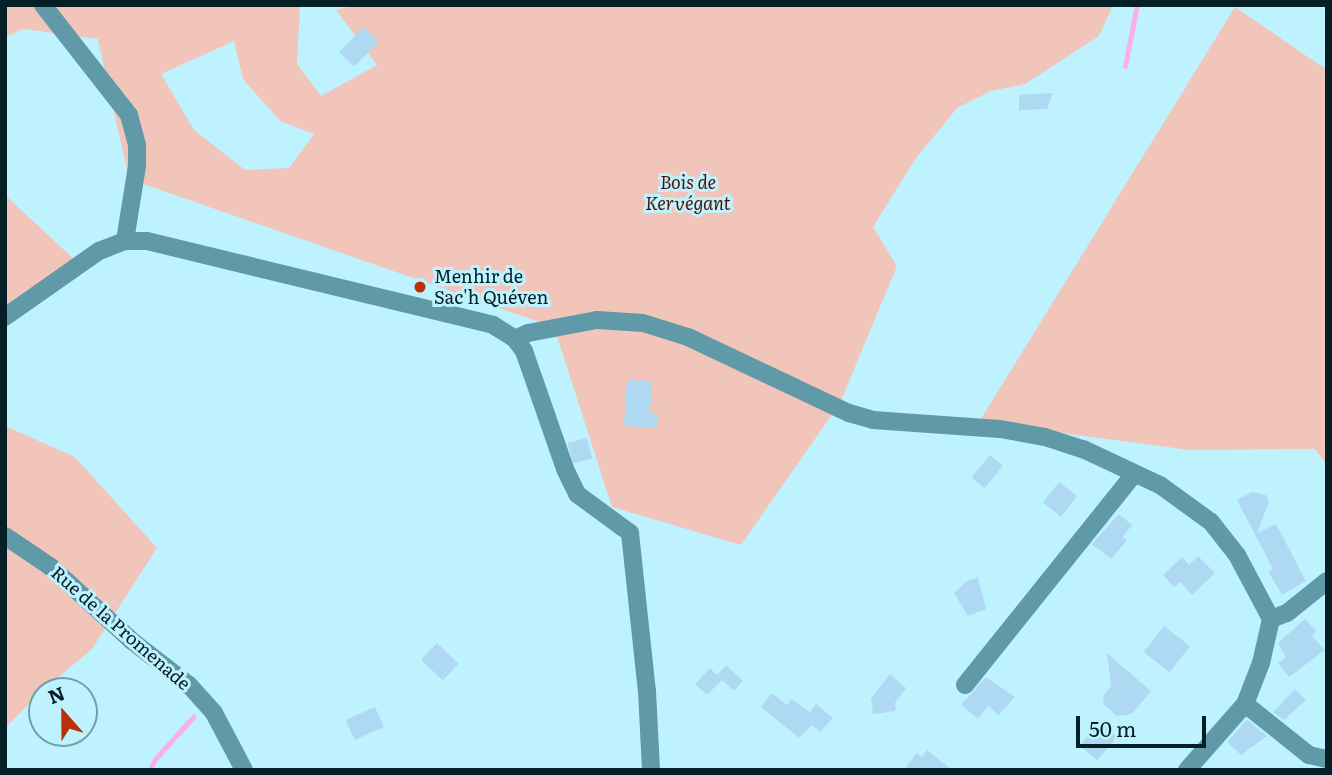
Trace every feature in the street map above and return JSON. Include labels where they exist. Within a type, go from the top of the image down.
[{"type":"street","points":[[43,5],[129,115],[137,155],[125,240]]},
{"type":"street","points":[[5,317],[99,251],[125,240],[147,241],[493,325],[515,340],[524,351],[565,469],[577,494],[630,533],[647,691],[651,770]]},
{"type":"street","points":[[515,340],[528,333],[597,320],[643,323],[688,337],[849,413],[906,424],[969,427],[1045,437],[1083,449],[1160,485],[1211,523],[1237,555],[1271,620],[1261,663],[1245,704],[1186,770]]},
{"type":"street","points":[[965,685],[1135,474]]},
{"type":"street","name":"Rue de la Promenade","points":[[5,536],[51,567],[128,638],[190,685],[214,713],[244,770]]},
{"type":"street","points":[[1271,620],[1287,613],[1327,580]]},
{"type":"street","points":[[1245,704],[1309,755],[1327,759]]},
{"type":"green space","name":"Bois de Kervégant","points":[[5,5],[300,5],[297,64],[321,96],[377,65],[336,10],[356,5],[1113,5],[1099,36],[1025,84],[991,91],[957,108],[916,158],[873,227],[897,266],[840,403],[741,545],[612,507],[554,327],[129,179],[98,39],[23,29],[5,37]],"holes":[[[234,41],[243,79],[280,121],[314,134],[289,168],[245,170],[194,130],[161,74]]]},
{"type":"green space","points":[[1235,7],[1327,70],[1327,465],[1315,449],[1190,450],[979,422]]},
{"type":"green space","points":[[5,195],[78,263],[5,307]]},
{"type":"green space","points":[[5,426],[75,457],[157,548],[92,649],[59,677],[28,677],[28,705],[5,728]]},
{"type":"building","points":[[364,27],[379,42],[354,67],[339,52]]},
{"type":"building","points":[[1053,93],[1047,109],[1019,110],[1019,95]]},
{"type":"building","points":[[627,380],[652,381],[650,413],[657,414],[657,428],[624,426]]},
{"type":"building","points":[[587,438],[592,458],[573,463],[568,443]]},
{"type":"building","points":[[990,455],[1003,466],[984,488],[971,477]]},
{"type":"building","points":[[1059,482],[1077,496],[1061,517],[1043,502]]},
{"type":"building","points":[[1252,492],[1266,495],[1269,502],[1257,533],[1276,524],[1306,581],[1282,595],[1268,571],[1273,569],[1237,500]]},
{"type":"building","points":[[1119,514],[1132,525],[1123,537],[1127,540],[1111,559],[1092,544]]},
{"type":"building","points":[[1198,556],[1215,573],[1192,595],[1180,582],[1174,587],[1163,575],[1182,557],[1189,565]]},
{"type":"building","points":[[978,577],[986,609],[968,616],[954,593],[966,582]]},
{"type":"building","points":[[1305,619],[1316,631],[1312,636],[1325,650],[1289,677],[1278,663],[1286,657],[1278,643]]},
{"type":"building","points":[[1164,626],[1190,646],[1170,672],[1144,652]]},
{"type":"building","points":[[437,643],[459,664],[443,680],[421,660]]},
{"type":"building","points":[[1107,653],[1151,691],[1132,714],[1117,716],[1103,704],[1104,695],[1111,686]]},
{"type":"building","points":[[726,665],[743,681],[734,691],[722,680],[707,695],[695,684],[710,668],[717,675]]},
{"type":"building","points":[[890,674],[906,688],[895,703],[896,711],[873,714],[871,699]]},
{"type":"building","points":[[986,677],[1015,697],[999,715],[988,706],[978,719],[961,705]]},
{"type":"building","points":[[1295,689],[1306,700],[1284,720],[1273,712]]},
{"type":"building","points":[[772,693],[787,705],[791,699],[810,712],[816,704],[833,718],[820,732],[812,725],[799,738],[761,707]]},
{"type":"building","points":[[375,707],[384,727],[355,740],[346,720]]},
{"type":"building","points":[[1247,720],[1267,736],[1241,755],[1227,742]]},
{"type":"building","points":[[1100,722],[1117,737],[1097,760],[1080,745]]},
{"type":"building","points":[[927,750],[952,770],[904,770],[917,753],[922,757]]},
{"type":"waterway","points":[[1125,66],[1137,5]]},
{"type":"waterway","points":[[150,770],[155,759],[193,717]]},
{"type":"place","name":"Menhir de Sac'h Quéven","points":[[420,287]]}]
